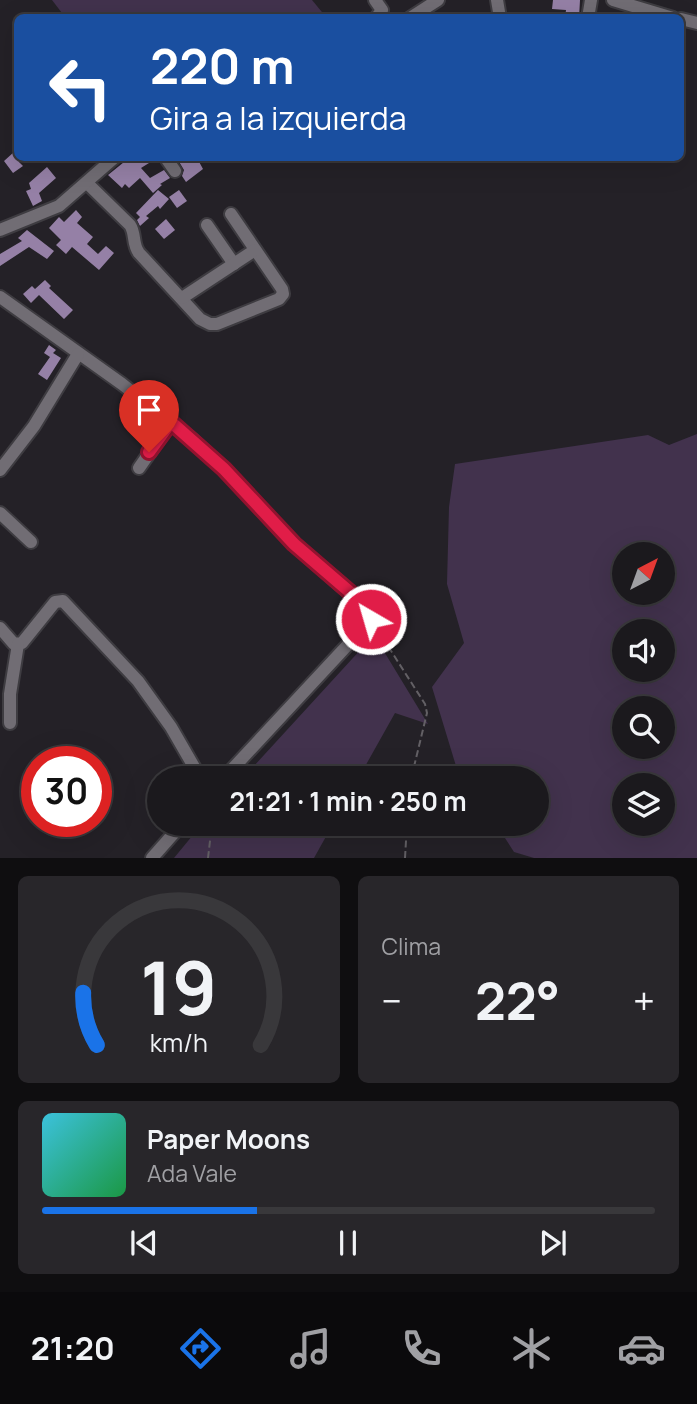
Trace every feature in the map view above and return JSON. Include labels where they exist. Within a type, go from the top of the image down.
[{"type":"street","points":[[416,14],[438,0]]},
{"type":"street","points":[[613,0],[660,14]]},
{"type":"street","points":[[0,230],[50,212],[111,161]]},
{"type":"street","points":[[168,161],[175,171]]},
{"type":"street","points":[[87,183],[130,225],[136,249],[203,321],[214,325],[283,295],[282,289],[232,214]]},
{"type":"street","points":[[206,225],[234,264]]},
{"type":"street","points":[[183,298],[256,250]]},
{"type":"street","points":[[0,297],[171,422],[224,469],[294,544],[371,612],[371,619],[235,766]]},
{"type":"street","points":[[1,466],[34,426],[78,354]]},
{"type":"street","points":[[139,468],[171,422]]},
{"type":"street","points":[[0,513],[31,542]]},
{"type":"street","points":[[10,723],[10,694],[18,644],[26,639],[55,602],[60,600],[138,681],[171,727],[194,766]]},
{"type":"street","points":[[0,628],[10,640],[18,644]]},
{"type":"street","points":[[152,858],[171,836]]},
{"type":"path","points":[[371,619],[425,704],[427,713],[414,766]]},
{"type":"path","points":[[208,858],[211,836]]},
{"type":"path","points":[[405,858],[406,836]]},
{"type":"shaded area","points":[[52,0],[312,0],[324,14],[63,14]]},
{"type":"shaded area","points":[[697,434],[697,858],[534,858],[514,852],[504,836],[549,836],[549,766],[456,766],[432,687],[464,643],[447,584],[449,507],[455,464],[648,435],[669,445]]},
{"type":"shaded area","points":[[374,635],[428,724],[395,713],[365,766],[254,766]]},
{"type":"shaded area","points":[[192,836],[326,836],[314,858],[174,858]]},
{"type":"building","points":[[553,0],[580,0],[579,14],[566,14],[566,10],[552,9]]},
{"type":"building","points":[[14,152],[14,161],[20,161],[23,166],[13,173],[4,161]]},
{"type":"building","points":[[125,161],[152,161],[141,168],[150,178],[164,170],[170,178],[160,184],[162,185],[153,193],[140,178],[129,188],[125,184],[122,188],[108,175]]},
{"type":"building","points":[[179,161],[199,161],[203,169],[186,182],[182,176],[184,170]]},
{"type":"building","points":[[47,167],[56,178],[39,193],[42,201],[33,206],[26,191],[31,189],[29,183]]},
{"type":"building","points":[[158,190],[169,199],[160,209],[158,206],[146,216],[149,218],[140,226],[137,220],[140,217],[136,213]]},
{"type":"building","points":[[179,190],[187,201],[177,208],[169,197]]},
{"type":"building","points":[[76,210],[82,217],[77,223],[93,237],[87,244],[98,254],[106,246],[114,253],[99,270],[72,247],[66,254],[56,245],[61,240],[49,228],[59,217],[64,222]]},
{"type":"building","points":[[166,219],[175,230],[164,239],[155,229]]},
{"type":"building","points":[[27,230],[54,251],[47,259],[29,247],[0,266],[0,254],[22,241],[18,238]]},
{"type":"building","points":[[45,280],[51,286],[49,288],[73,310],[64,319],[39,295],[31,303],[23,294],[32,286],[35,289]]},
{"type":"building","points":[[49,345],[56,350],[53,353],[61,358],[47,380],[38,374],[50,357],[44,353]]},
{"type":"route","points":[[149,452],[171,422],[224,469],[294,544],[366,606],[371,612],[371,619]]}]
